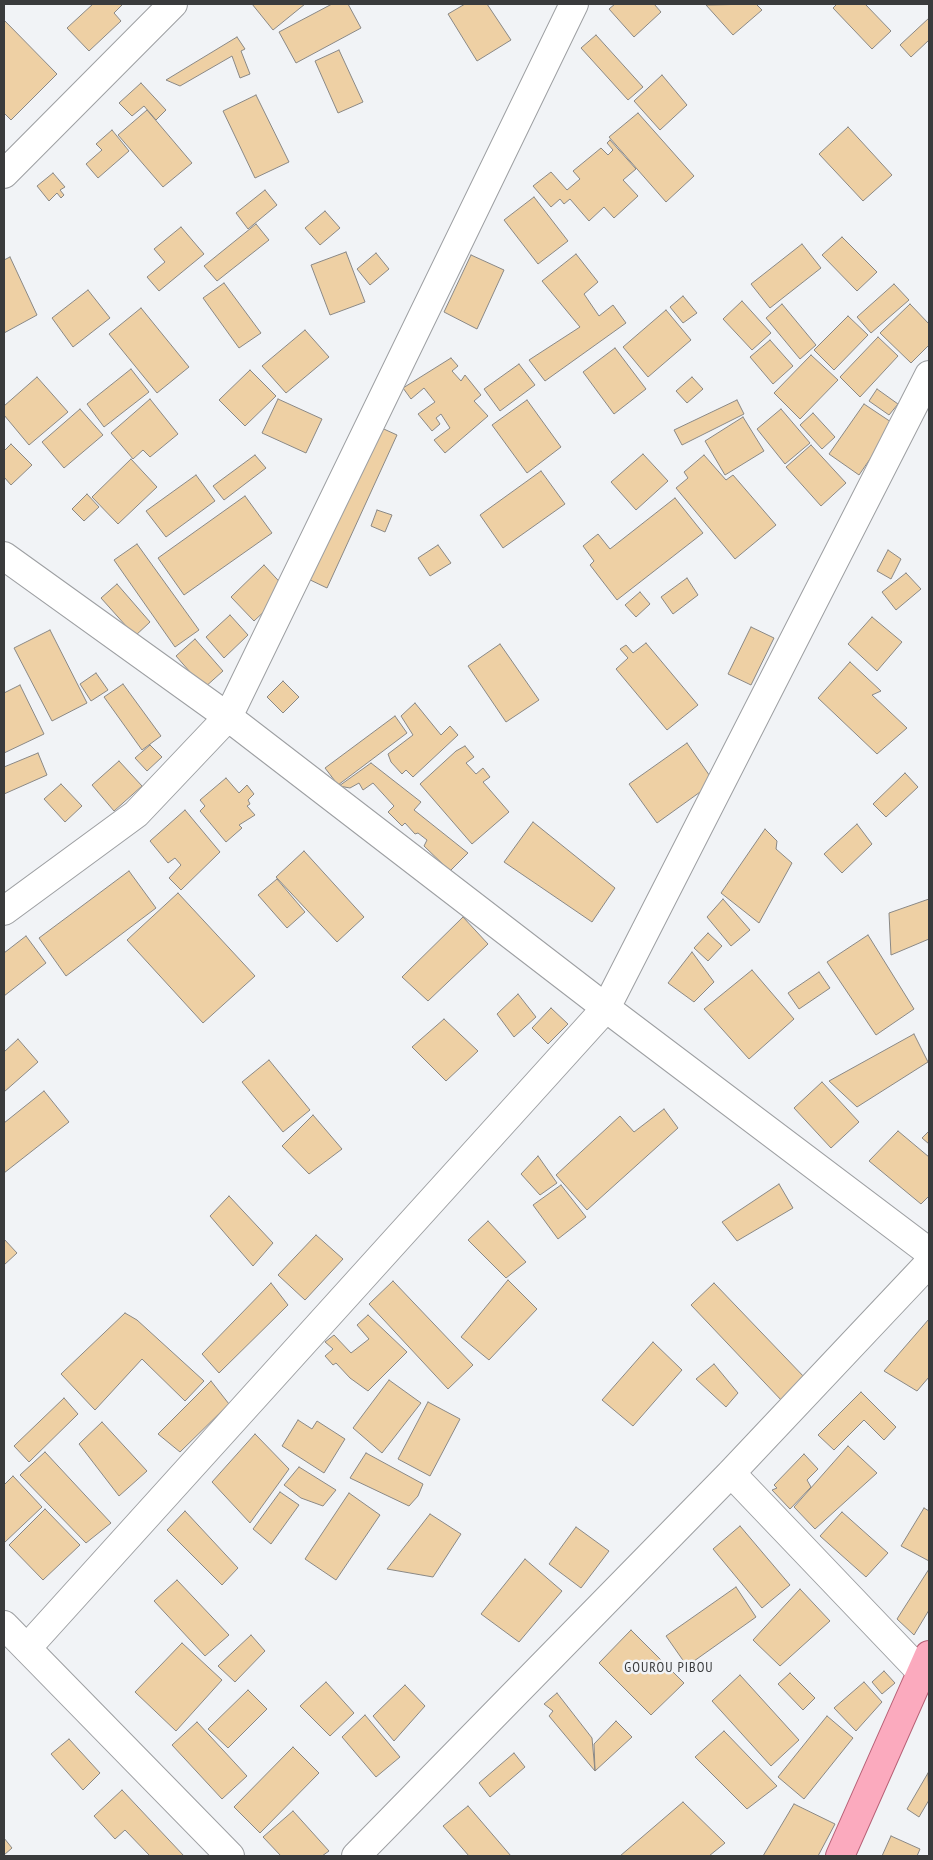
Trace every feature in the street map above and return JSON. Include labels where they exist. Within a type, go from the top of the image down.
[{"type":"main road","points":[[840,1856],[925,1664]]},
{"type":"street","points":[[4,174],[173,4]]},
{"type":"street","points":[[4,911],[136,814],[228,717],[574,4]]},
{"type":"street","points":[[27,1648],[606,1008],[929,375]]},
{"type":"street","points":[[4,556],[228,717],[606,1008],[929,1252]]},
{"type":"street","points":[[356,1856],[731,1473],[929,1262]]},
{"type":"street","points":[[731,1473],[925,1664]]},
{"type":"street","points":[[4,1625],[230,1856]]},
{"type":"building","points":[[93,4],[123,4],[114,13],[121,21],[89,51],[67,28]]},
{"type":"building","points":[[252,4],[305,4],[273,30]]},
{"type":"building","points":[[332,4],[348,4],[361,28],[296,63],[279,32]]},
{"type":"building","points":[[465,4],[487,4],[511,40],[477,61],[448,14]]},
{"type":"building","points":[[615,4],[654,4],[661,12],[634,37],[609,9]]},
{"type":"building","points":[[756,4],[762,10],[733,35],[706,5]]},
{"type":"building","points":[[837,4],[865,4],[891,31],[872,49],[833,8]]},
{"type":"building","points":[[929,18],[929,40],[911,57],[900,45]]},
{"type":"building","points":[[4,20],[57,74],[11,120],[4,113]]},
{"type":"building","points":[[596,35],[643,87],[628,100],[581,48]]},
{"type":"building","points":[[237,37],[245,49],[241,51],[250,74],[240,78],[232,56],[180,86],[166,80]]},
{"type":"building","points":[[339,50],[363,102],[338,113],[315,61]]},
{"type":"building","points":[[662,75],[687,105],[660,130],[634,101]]},
{"type":"building","points":[[141,83],[166,110],[156,120],[144,106],[132,116],[119,103]]},
{"type":"building","points":[[256,95],[289,162],[255,178],[223,111]]},
{"type":"building","points":[[147,110],[192,163],[163,187],[118,135]]},
{"type":"building","points":[[638,113],[694,176],[666,202],[609,137]]},
{"type":"building","points":[[848,127],[892,175],[863,201],[819,154]]},
{"type":"building","points":[[112,130],[129,151],[98,178],[86,164],[102,150],[96,144]]},
{"type":"building","points":[[610,140],[636,169],[623,180],[638,196],[614,218],[604,207],[589,221],[570,199],[564,204],[560,199],[551,207],[533,186],[551,172],[567,190],[580,179],[573,171],[601,148],[608,155],[613,150],[607,143]]},
{"type":"building","points":[[53,173],[65,187],[60,190],[64,195],[61,198],[57,193],[49,201],[37,186]]},
{"type":"building","points":[[265,190],[277,205],[248,229],[236,213]]},
{"type":"building","points":[[534,197],[568,241],[538,264],[504,220]]},
{"type":"building","points":[[325,211],[340,228],[320,245],[305,228]]},
{"type":"building","points":[[256,224],[269,240],[217,281],[204,266]]},
{"type":"building","points":[[181,227],[204,254],[159,291],[147,277],[165,262],[154,249]]},
{"type":"building","points":[[842,237],[877,272],[857,291],[822,255]]},
{"type":"building","points":[[802,244],[821,268],[770,308],[751,284]]},
{"type":"building","points":[[346,252],[365,302],[330,315],[311,265]]},
{"type":"building","points":[[376,253],[389,269],[370,285],[357,269]]},
{"type":"building","points":[[576,254],[598,282],[584,294],[599,316],[613,305],[626,323],[545,381],[529,360],[580,327],[542,281]]},
{"type":"building","points":[[471,255],[504,270],[477,329],[444,312]]},
{"type":"building","points":[[10,257],[37,315],[4,333],[4,260]]},
{"type":"building","points":[[224,283],[261,333],[239,348],[203,298]]},
{"type":"building","points":[[894,284],[909,300],[871,333],[857,317]]},
{"type":"building","points":[[88,290],[110,318],[73,347],[52,318]]},
{"type":"building","points":[[683,296],[697,313],[683,323],[670,307]]},
{"type":"building","points":[[742,301],[771,333],[752,350],[723,319]]},
{"type":"building","points":[[782,304],[816,345],[800,359],[766,318]]},
{"type":"building","points":[[910,304],[929,324],[929,345],[911,363],[880,333]]},
{"type":"building","points":[[141,308],[189,367],[157,393],[109,334]]},
{"type":"building","points":[[666,310],[691,340],[648,377],[623,347]]},
{"type":"building","points":[[848,316],[868,335],[834,370],[814,350]]},
{"type":"building","points":[[305,330],[329,357],[286,393],[262,366]]},
{"type":"building","points":[[878,337],[898,356],[860,397],[840,377]]},
{"type":"building","points":[[770,340],[793,366],[773,384],[750,357]]},
{"type":"building","points":[[615,348],[646,389],[614,414],[583,372]]},
{"type":"building","points":[[811,355],[838,380],[800,419],[774,393]]},
{"type":"building","points":[[451,358],[458,366],[452,371],[461,381],[465,375],[481,395],[474,401],[488,416],[445,453],[434,440],[450,428],[441,414],[436,418],[440,424],[432,431],[418,414],[435,402],[424,388],[411,399],[403,388]]},
{"type":"building","points":[[519,364],[535,385],[500,411],[484,389]]},
{"type":"building","points":[[131,369],[149,392],[104,427],[87,404]]},
{"type":"building","points":[[250,370],[276,396],[245,426],[219,400]]},
{"type":"building","points":[[37,377],[68,412],[29,445],[4,415],[4,406]]},
{"type":"building","points":[[692,377],[703,389],[687,403],[676,391]]},
{"type":"building","points":[[877,389],[898,404],[889,415],[869,401]]},
{"type":"building","points":[[150,399],[178,434],[150,457],[143,450],[133,459],[111,433]]},
{"type":"building","points":[[278,399],[322,419],[306,453],[262,433]]},
{"type":"building","points":[[527,400],[561,447],[527,473],[492,425]]},
{"type":"building","points":[[737,400],[744,414],[682,445],[674,430]]},
{"type":"building","points":[[864,404],[894,424],[859,475],[829,454]]},
{"type":"building","points":[[80,409],[103,435],[64,468],[42,442]]},
{"type":"building","points":[[781,409],[810,443],[785,464],[757,429]]},
{"type":"building","points":[[813,413],[835,437],[822,449],[800,425]]},
{"type":"building","points":[[743,417],[764,451],[725,475],[705,441]]},
{"type":"building","points":[[375,425],[397,435],[327,588],[304,577]]},
{"type":"building","points":[[11,444],[32,465],[11,485],[4,477],[4,451]]},
{"type":"building","points":[[811,445],[846,483],[821,506],[786,467]]},
{"type":"building","points":[[643,454],[668,481],[636,510],[611,482]]},
{"type":"building","points":[[255,455],[266,468],[224,500],[213,486]]},
{"type":"building","points":[[704,455],[726,480],[733,475],[776,525],[735,559],[676,488],[688,478],[684,472]]},
{"type":"building","points":[[131,459],[157,487],[118,524],[92,497]]},
{"type":"building","points":[[541,471],[565,504],[503,548],[480,515]]},
{"type":"building","points":[[196,475],[215,501],[166,537],[146,511]]},
{"type":"building","points":[[87,494],[99,507],[84,521],[72,509]]},
{"type":"building","points":[[245,496],[272,533],[184,595],[158,558]]},
{"type":"building","points":[[675,498],[703,533],[617,600],[590,565],[594,561],[583,546],[598,534],[610,549]]},
{"type":"building","points":[[377,510],[392,515],[385,532],[371,526]]},
{"type":"building","points":[[137,544],[199,630],[175,647],[114,560]]},
{"type":"building","points":[[438,545],[451,563],[430,576],[418,558]]},
{"type":"building","points":[[888,550],[901,559],[891,579],[877,571]]},
{"type":"building","points":[[264,565],[287,590],[254,621],[231,597]]},
{"type":"building","points":[[906,573],[921,589],[896,610],[882,592]]},
{"type":"building","points":[[687,578],[698,595],[673,614],[661,597]]},
{"type":"building","points":[[117,584],[150,622],[135,636],[101,598]]},
{"type":"building","points":[[640,592],[650,604],[636,617],[625,605]]},
{"type":"building","points":[[230,615],[248,635],[224,658],[206,637]]},
{"type":"building","points":[[872,617],[902,642],[877,671],[848,644]]},
{"type":"building","points":[[751,627],[774,638],[751,685],[728,674]]},
{"type":"building","points":[[50,630],[87,703],[52,721],[14,648]]},
{"type":"building","points":[[195,639],[223,671],[204,688],[176,656]]},
{"type":"building","points":[[646,643],[698,705],[667,730],[616,669],[628,658],[620,649],[626,645],[633,653]]},
{"type":"building","points":[[500,644],[539,700],[506,722],[468,666]]},
{"type":"building","points":[[850,662],[881,691],[872,695],[907,728],[877,754],[818,698]]},
{"type":"building","points":[[96,673],[108,690],[91,701],[80,684]]},
{"type":"building","points":[[283,681],[299,697],[283,713],[267,697]]},
{"type":"building","points":[[123,684],[161,736],[142,750],[104,697]]},
{"type":"building","points":[[20,685],[44,734],[4,753],[4,693]]},
{"type":"building","points":[[415,703],[441,735],[450,726],[458,735],[413,777],[406,770],[402,774],[391,762],[388,754],[413,735],[401,716]]},
{"type":"building","points":[[395,716],[407,733],[338,785],[325,768]]},
{"type":"building","points":[[687,743],[714,782],[657,823],[629,784]]},
{"type":"building","points":[[150,745],[162,757],[147,771],[135,758]]},
{"type":"building","points":[[465,746],[474,757],[466,763],[476,774],[483,768],[490,777],[483,782],[509,812],[472,844],[420,784],[456,751]]},
{"type":"building","points":[[38,753],[47,775],[4,794],[4,767]]},
{"type":"building","points":[[119,761],[142,786],[114,811],[92,785]]},
{"type":"building","points":[[371,763],[421,802],[414,810],[468,853],[450,871],[424,846],[427,840],[418,833],[415,834],[405,823],[402,826],[388,812],[394,806],[373,783],[363,790],[359,783],[350,788],[339,786]]},
{"type":"building","points":[[905,773],[918,787],[886,817],[873,804]]},
{"type":"building","points":[[226,778],[239,793],[247,785],[254,794],[248,800],[250,804],[247,806],[255,815],[239,825],[242,828],[226,842],[200,811],[205,806],[200,800]]},
{"type":"building","points":[[61,784],[82,806],[65,822],[44,799]]},
{"type":"building","points":[[185,810],[220,852],[181,890],[169,878],[181,865],[175,858],[168,863],[150,841]]},
{"type":"building","points":[[533,822],[615,888],[592,922],[504,862]]},
{"type":"building","points":[[857,824],[872,844],[842,873],[824,854]]},
{"type":"building","points":[[765,829],[777,841],[776,849],[792,863],[759,923],[721,893]]},
{"type":"building","points":[[304,851],[364,917],[337,942],[276,877]]},
{"type":"building","points":[[129,871],[156,908],[66,976],[39,938]]},
{"type":"building","points":[[277,879],[305,912],[287,928],[258,895]]},
{"type":"building","points":[[178,893],[255,976],[203,1023],[127,940]]},
{"type":"building","points":[[723,899],[750,930],[731,946],[707,917]]},
{"type":"building","points":[[929,899],[929,939],[891,955],[889,913]]},
{"type":"building","points":[[463,917],[488,944],[428,1001],[402,977]]},
{"type":"building","points":[[708,933],[722,946],[708,961],[694,948]]},
{"type":"building","points":[[868,935],[914,1009],[876,1035],[827,962]]},
{"type":"building","points":[[26,936],[46,963],[4,996],[4,953]]},
{"type":"building","points":[[692,952],[714,982],[694,1002],[668,983]]},
{"type":"building","points":[[752,970],[794,1019],[749,1059],[704,1009]]},
{"type":"building","points":[[819,972],[830,988],[799,1009],[788,993]]},
{"type":"building","points":[[518,994],[536,1017],[514,1037],[497,1014]]},
{"type":"building","points":[[551,1008],[568,1024],[548,1044],[532,1028]]},
{"type":"building","points":[[444,1019],[478,1051],[446,1081],[412,1047]]},
{"type":"building","points":[[914,1034],[928,1062],[857,1107],[829,1081]]},
{"type":"building","points":[[18,1039],[38,1062],[4,1092],[4,1052]]},
{"type":"building","points":[[269,1060],[310,1110],[283,1132],[242,1082]]},
{"type":"building","points":[[822,1082],[859,1122],[831,1148],[794,1108]]},
{"type":"building","points":[[44,1091],[69,1122],[4,1173],[4,1123]]},
{"type":"building","points":[[664,1109],[678,1128],[587,1210],[556,1175],[620,1116],[634,1132]]},
{"type":"building","points":[[313,1115],[342,1149],[309,1174],[282,1146]]},
{"type":"building","points":[[898,1131],[929,1157],[929,1196],[921,1204],[869,1161]]},
{"type":"building","points":[[929,1131],[929,1144],[922,1138]]},
{"type":"building","points":[[538,1156],[557,1183],[540,1195],[521,1174]]},
{"type":"building","points":[[779,1184],[793,1208],[737,1241],[722,1222]]},
{"type":"building","points":[[561,1185],[586,1217],[558,1239],[533,1205]]},
{"type":"building","points":[[229,1196],[273,1243],[253,1266],[210,1216]]},
{"type":"building","points":[[488,1221],[526,1262],[506,1278],[468,1240]]},
{"type":"building","points":[[316,1235],[343,1259],[305,1300],[278,1275]]},
{"type":"building","points":[[4,1239],[17,1253],[4,1265]]},
{"type":"building","points":[[508,1280],[537,1309],[489,1360],[461,1337]]},
{"type":"building","points":[[393,1281],[473,1365],[448,1389],[369,1304]]},
{"type":"building","points":[[271,1283],[288,1305],[219,1373],[202,1354]]},
{"type":"building","points":[[714,1283],[806,1379],[783,1402],[691,1305]]},
{"type":"building","points":[[125,1313],[137,1320],[204,1381],[185,1401],[142,1359],[95,1410],[61,1374]]},
{"type":"building","points":[[368,1315],[407,1352],[368,1391],[350,1378],[336,1363],[333,1365],[325,1356],[333,1349],[325,1342],[334,1335],[351,1353],[369,1339],[357,1325]]},
{"type":"building","points":[[929,1319],[929,1377],[917,1391],[884,1371]]},
{"type":"building","points":[[653,1342],[682,1370],[633,1426],[602,1400]]},
{"type":"building","points":[[714,1364],[738,1393],[726,1407],[696,1379]]},
{"type":"building","points":[[389,1380],[421,1403],[382,1453],[353,1428]]},
{"type":"building","points":[[211,1381],[229,1404],[180,1452],[158,1434]]},
{"type":"building","points":[[861,1392],[896,1427],[884,1440],[864,1420],[834,1450],[818,1435]]},
{"type":"building","points":[[64,1398],[78,1414],[29,1462],[14,1446]]},
{"type":"building","points":[[428,1402],[460,1419],[430,1476],[398,1459]]},
{"type":"building","points":[[298,1420],[312,1429],[317,1421],[345,1439],[324,1473],[282,1446]]},
{"type":"building","points":[[102,1422],[147,1471],[119,1496],[79,1444]]},
{"type":"building","points":[[255,1434],[289,1469],[250,1523],[212,1482]]},
{"type":"building","points":[[848,1446],[877,1473],[815,1529],[794,1507]]},
{"type":"building","points":[[45,1452],[111,1523],[86,1543],[20,1475]]},
{"type":"building","points":[[366,1453],[423,1484],[418,1496],[409,1506],[350,1478]]},
{"type":"building","points":[[804,1454],[818,1469],[807,1480],[811,1487],[790,1509],[772,1490],[777,1488],[774,1485]]},
{"type":"building","points":[[299,1467],[336,1490],[323,1506],[301,1498],[284,1485]]},
{"type":"building","points":[[13,1476],[42,1507],[4,1543],[4,1485]]},
{"type":"building","points":[[280,1492],[299,1505],[271,1544],[253,1529]]},
{"type":"building","points":[[349,1493],[380,1515],[336,1580],[305,1559]]},
{"type":"building","points":[[924,1508],[929,1511],[929,1561],[901,1546]]},
{"type":"building","points":[[45,1509],[80,1545],[43,1580],[9,1545]]},
{"type":"building","points":[[185,1511],[238,1568],[222,1585],[167,1530]]},
{"type":"building","points":[[842,1512],[888,1553],[866,1577],[820,1536]]},
{"type":"building","points":[[430,1514],[461,1534],[433,1577],[387,1569]]},
{"type":"building","points":[[740,1526],[790,1585],[762,1608],[713,1549]]},
{"type":"building","points":[[576,1527],[609,1551],[581,1588],[549,1564]]},
{"type":"building","points":[[525,1559],[562,1591],[519,1642],[481,1614]]},
{"type":"building","points":[[929,1569],[929,1610],[914,1635],[897,1619]]},
{"type":"building","points":[[177,1580],[229,1635],[205,1656],[154,1601]]},
{"type":"building","points":[[736,1587],[756,1617],[687,1666],[666,1636]]},
{"type":"building","points":[[800,1589],[830,1621],[780,1666],[753,1640]]},
{"type":"building","points":[[631,1630],[684,1683],[651,1715],[599,1663]]},
{"type":"building","points":[[251,1635],[265,1651],[235,1682],[218,1666]]},
{"type":"building","points":[[182,1643],[222,1680],[176,1731],[135,1692]]},
{"type":"building","points":[[884,1671],[895,1683],[882,1694],[872,1682]]},
{"type":"building","points":[[790,1673],[815,1698],[803,1710],[778,1684]]},
{"type":"building","points":[[740,1675],[799,1740],[771,1766],[712,1701]]},
{"type":"building","points":[[326,1682],[354,1713],[330,1736],[300,1706]]},
{"type":"building","points":[[864,1682],[882,1702],[856,1731],[834,1708]]},
{"type":"building","points":[[405,1685],[425,1706],[394,1741],[373,1716]]},
{"type":"building","points":[[248,1690],[267,1709],[228,1748],[208,1729]]},
{"type":"building","points":[[557,1693],[592,1738],[595,1771],[549,1716],[553,1711],[544,1704]]},
{"type":"building","points":[[365,1715],[400,1757],[376,1777],[342,1737]]},
{"type":"building","points":[[827,1716],[853,1738],[804,1799],[778,1777]]},
{"type":"building","points":[[616,1721],[632,1737],[595,1771],[594,1744]]},
{"type":"building","points":[[197,1722],[247,1776],[222,1799],[172,1745]]},
{"type":"building","points":[[724,1731],[777,1786],[747,1809],[695,1757]]},
{"type":"building","points":[[69,1739],[100,1773],[83,1790],[51,1754]]},
{"type":"building","points":[[293,1747],[319,1773],[260,1833],[234,1807]]},
{"type":"building","points":[[514,1753],[525,1767],[490,1797],[479,1783]]},
{"type":"building","points":[[928,1773],[929,1800],[919,1817],[907,1809]]},
{"type":"building","points":[[122,1790],[184,1856],[150,1856],[125,1830],[115,1839],[94,1816]]},
{"type":"building","points":[[683,1802],[725,1843],[709,1856],[620,1856]]},
{"type":"building","points":[[794,1804],[835,1824],[818,1856],[763,1856]]},
{"type":"building","points":[[468,1806],[511,1856],[469,1856],[443,1826]]},
{"type":"building","points":[[293,1811],[329,1851],[322,1856],[281,1856],[263,1837]]},
{"type":"building","points":[[891,1836],[920,1849],[917,1856],[882,1856]]},
{"type":"building","points":[[4,1838],[12,1848],[4,1855]]},
{"type":"district","name":"GOUROU PIBOU","points":[[669,1668]]}]
